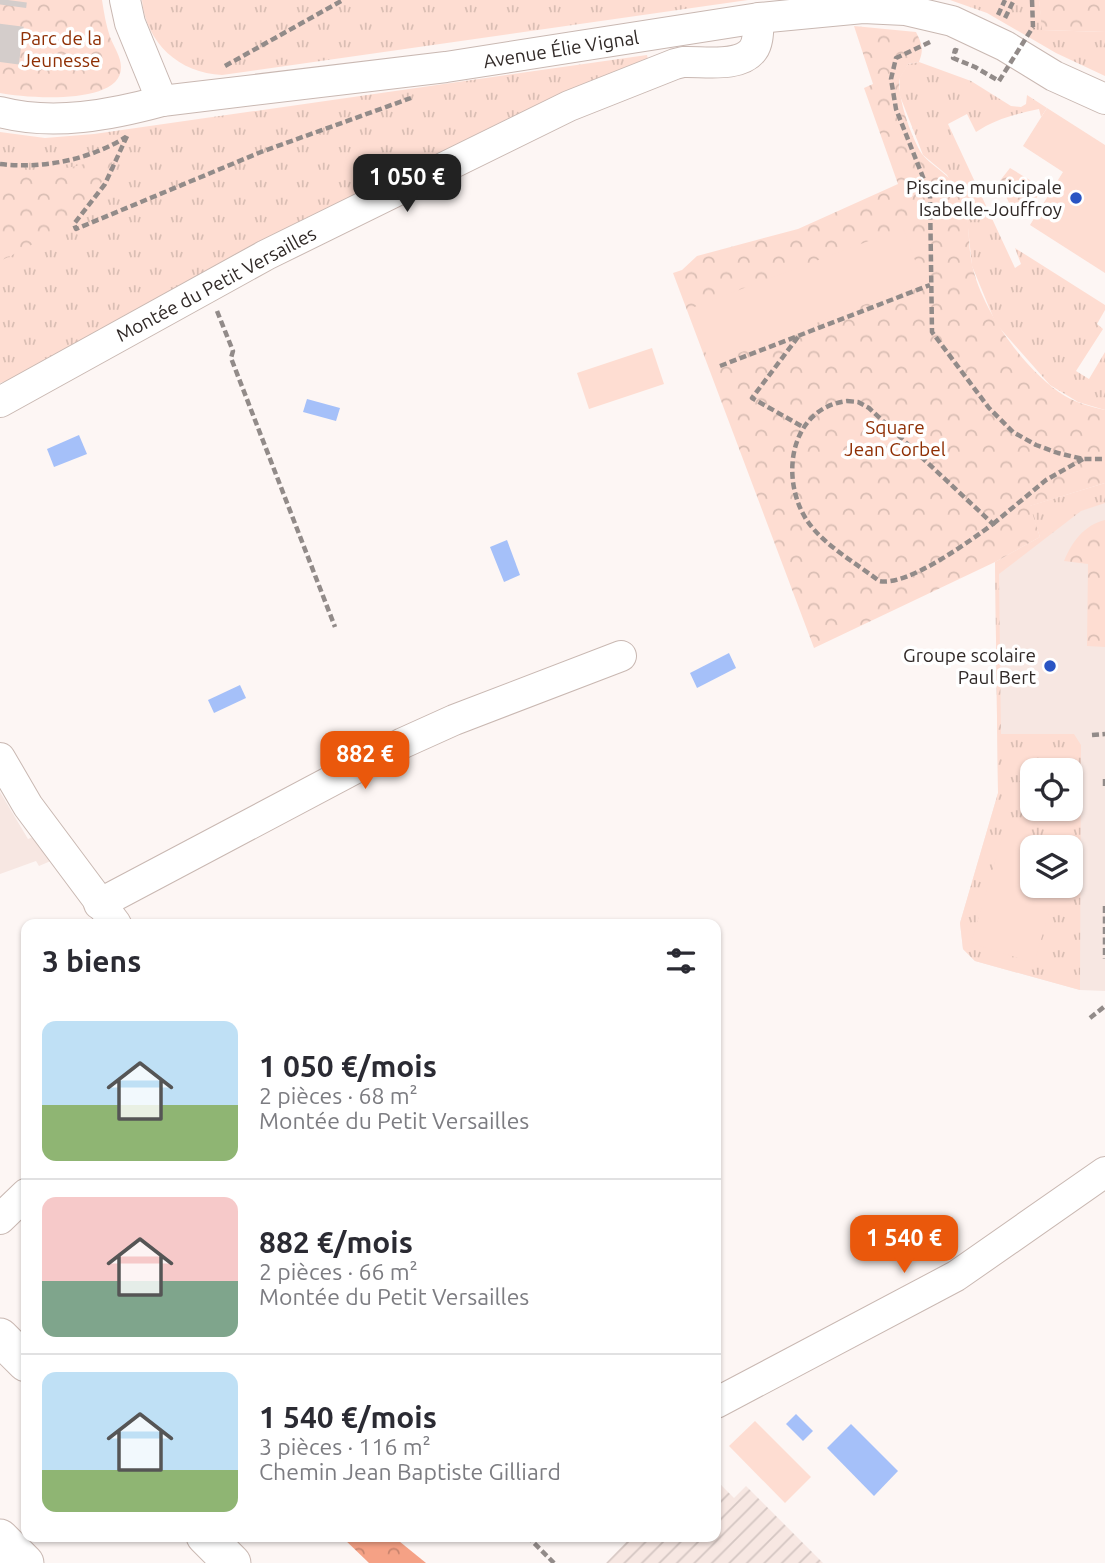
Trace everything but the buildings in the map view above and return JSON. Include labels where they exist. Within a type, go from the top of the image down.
[{"type":"main road","points":[[0,1337],[21,1358]]},
{"type":"main road","points":[[0,1538],[25,1563]]},
{"type":"main road","points":[[211,1542],[232,1563]]},
{"type":"street","points":[[125,0],[130,23],[162,101]]},
{"type":"street","name":"Avenue Élie Vignal","points":[[0,113],[127,124],[162,101],[446,67],[759,18],[863,8],[905,10],[952,21],[1005,46],[1054,76],[1105,99]]},
{"type":"street","name":"Montée du Petit Versailles","points":[[0,402],[266,255],[569,107],[675,64],[734,61],[744,58],[753,51],[757,41],[759,18]]},
{"type":"street","points":[[1054,76],[1105,107]]},
{"type":"street","points":[[0,390],[48,375]]},
{"type":"street","points":[[0,758],[28,806],[107,914],[403,743],[454,720],[621,656]]},
{"type":"street","points":[[721,1400],[956,1276],[1105,1172]]},
{"type":"street","points":[[0,1219],[21,1199]]},
{"type":"path","points":[[222,68],[333,3],[343,0]]},
{"type":"path","points":[[1005,0],[998,15],[1005,19],[1014,0]]},
{"type":"path","points":[[962,52],[956,50],[953,58],[999,81],[1033,27],[1032,0]]},
{"type":"path","points":[[930,42],[896,58],[891,79],[896,109],[930,195],[932,332],[989,408],[1013,432],[1036,445],[1083,459],[1105,459]]},
{"type":"path","points":[[127,124],[105,184],[74,224],[76,229],[261,152],[419,96]]},
{"type":"path","points":[[0,164],[23,166],[71,160],[96,153],[127,124]]},
{"type":"path","points":[[720,366],[930,285]]},
{"type":"path","points":[[206,288],[233,351],[231,358],[335,627]]},
{"type":"path","points":[[799,336],[752,398],[803,427]]},
{"type":"path","points":[[993,524],[869,408],[858,402],[834,402],[823,406],[803,427],[792,458],[792,477],[808,522],[821,536],[879,581],[889,583],[962,546],[993,524],[1058,472],[1083,459]]},
{"type":"path","points":[[1092,735],[1105,734]]},
{"type":"path","points":[[1105,779],[1105,787]]},
{"type":"path","points":[[1105,906],[1105,959]]},
{"type":"path","points":[[1090,1018],[1105,1006]]},
{"type":"path","points":[[533,1542],[554,1563]]},
{"type":"shaded area","name":"Groupe scolaire Paul Bert","points":[[1105,483],[1105,991],[1080,990],[975,961],[963,949],[960,923],[998,793],[995,562],[1040,537]]},
{"type":"shaded area","points":[[0,792],[28,839],[36,836],[53,860],[39,866],[36,861],[0,874]]},
{"type":"shaded area","points":[[721,1485],[734,1498],[746,1486],[823,1563],[606,1563],[626,1542],[721,1542]]},
{"type":"green space","name":"Parc de la Jeunesse","points":[[0,0],[102,0],[105,19],[121,63],[117,80],[90,94],[30,97],[0,93]]},
{"type":"green space","points":[[142,0],[748,0],[222,75],[192,68],[167,53],[150,30]]},
{"type":"green space","points":[[950,0],[1039,0],[1043,30],[1105,32],[1105,76],[1056,53],[987,13]]},
{"type":"green space","points":[[1039,0],[1105,0],[1105,32],[1042,30]]},
{"type":"green space","name":"Square Jean Corbel","points":[[854,26],[916,32],[922,47],[921,57],[919,62],[908,64],[900,78],[899,86],[914,138],[922,154],[954,183],[962,196],[967,212],[972,264],[977,282],[1007,338],[1035,372],[1050,385],[1074,401],[1105,410],[1105,483],[1030,506],[1040,537],[995,562],[814,648],[673,273],[682,270],[697,256],[798,229],[898,184],[864,88],[873,84]]},
{"type":"green space","points":[[647,55],[648,59],[561,96],[24,376],[0,383],[0,132],[45,138],[94,134]]},
{"type":"green space","points":[[919,62],[971,81],[1011,106],[1021,107],[1026,104],[1027,95],[1047,108],[1041,117],[1039,109],[1030,111],[998,120],[976,132],[967,114],[948,124],[1015,268],[1021,264],[1015,248],[1105,305],[1097,324],[1103,329],[1076,371],[1089,379],[1105,352],[1105,410],[1078,402],[1050,385],[996,324],[972,266],[966,209],[947,175],[923,155],[900,96],[900,77],[908,64]]},
{"type":"green space","name":"Piscine municipale Isabelle-Jouffroy","points":[[1047,108],[1105,145],[1105,273],[1030,225],[1063,172],[1023,146]]},
{"type":"green space","points":[[118,149],[109,170],[85,204],[56,230],[0,261],[0,171],[45,171],[78,166],[107,156]]},
{"type":"green space","points":[[1010,168],[1043,188],[1023,219],[1015,215],[999,182]]},
{"type":"green space","points":[[903,228],[923,282],[710,364],[689,309]]},
{"type":"green space","points":[[652,348],[664,384],[589,409],[577,373]]},
{"type":"green space","points":[[1105,483],[1105,503],[1081,511],[999,574],[1001,734],[1074,734],[1081,745],[1081,758],[1020,758],[1020,821],[1081,821],[1081,835],[1020,835],[1020,898],[1080,898],[1080,990],[975,961],[963,949],[960,923],[998,793],[995,562],[1040,537],[1029,506]]},
{"type":"green space","points":[[1105,520],[1105,647],[1087,646],[1088,564],[1064,561],[1080,535]]},
{"type":"green space","points":[[1005,828],[1028,835],[1020,835],[1020,898],[1053,898],[1034,963],[971,943]]},
{"type":"green space","points":[[755,1421],[811,1477],[785,1503],[729,1446]]},
{"type":"green space","points":[[347,1542],[400,1542],[426,1563],[369,1563]]},
{"type":"water","points":[[307,399],[340,408],[336,421],[303,412]]},
{"type":"water","points":[[79,435],[87,454],[54,467],[47,449]]},
{"type":"water","points":[[507,540],[520,575],[504,582],[490,547]]},
{"type":"water","points":[[729,653],[736,668],[697,688],[690,673]]},
{"type":"water","points":[[240,685],[246,698],[214,713],[208,700]]},
{"type":"water","points":[[796,1414],[813,1431],[803,1441],[786,1424]]},
{"type":"water","points":[[851,1424],[898,1471],[874,1496],[827,1448]]},
{"type":"tunnel","points":[[0,62],[8,0]]},
{"type":"place","name":"Piscine municipale Isabelle-Jouffroy","points":[[1076,198]]},
{"type":"place","name":"Groupe scolaire Paul Bert","points":[[1050,666]]}]
